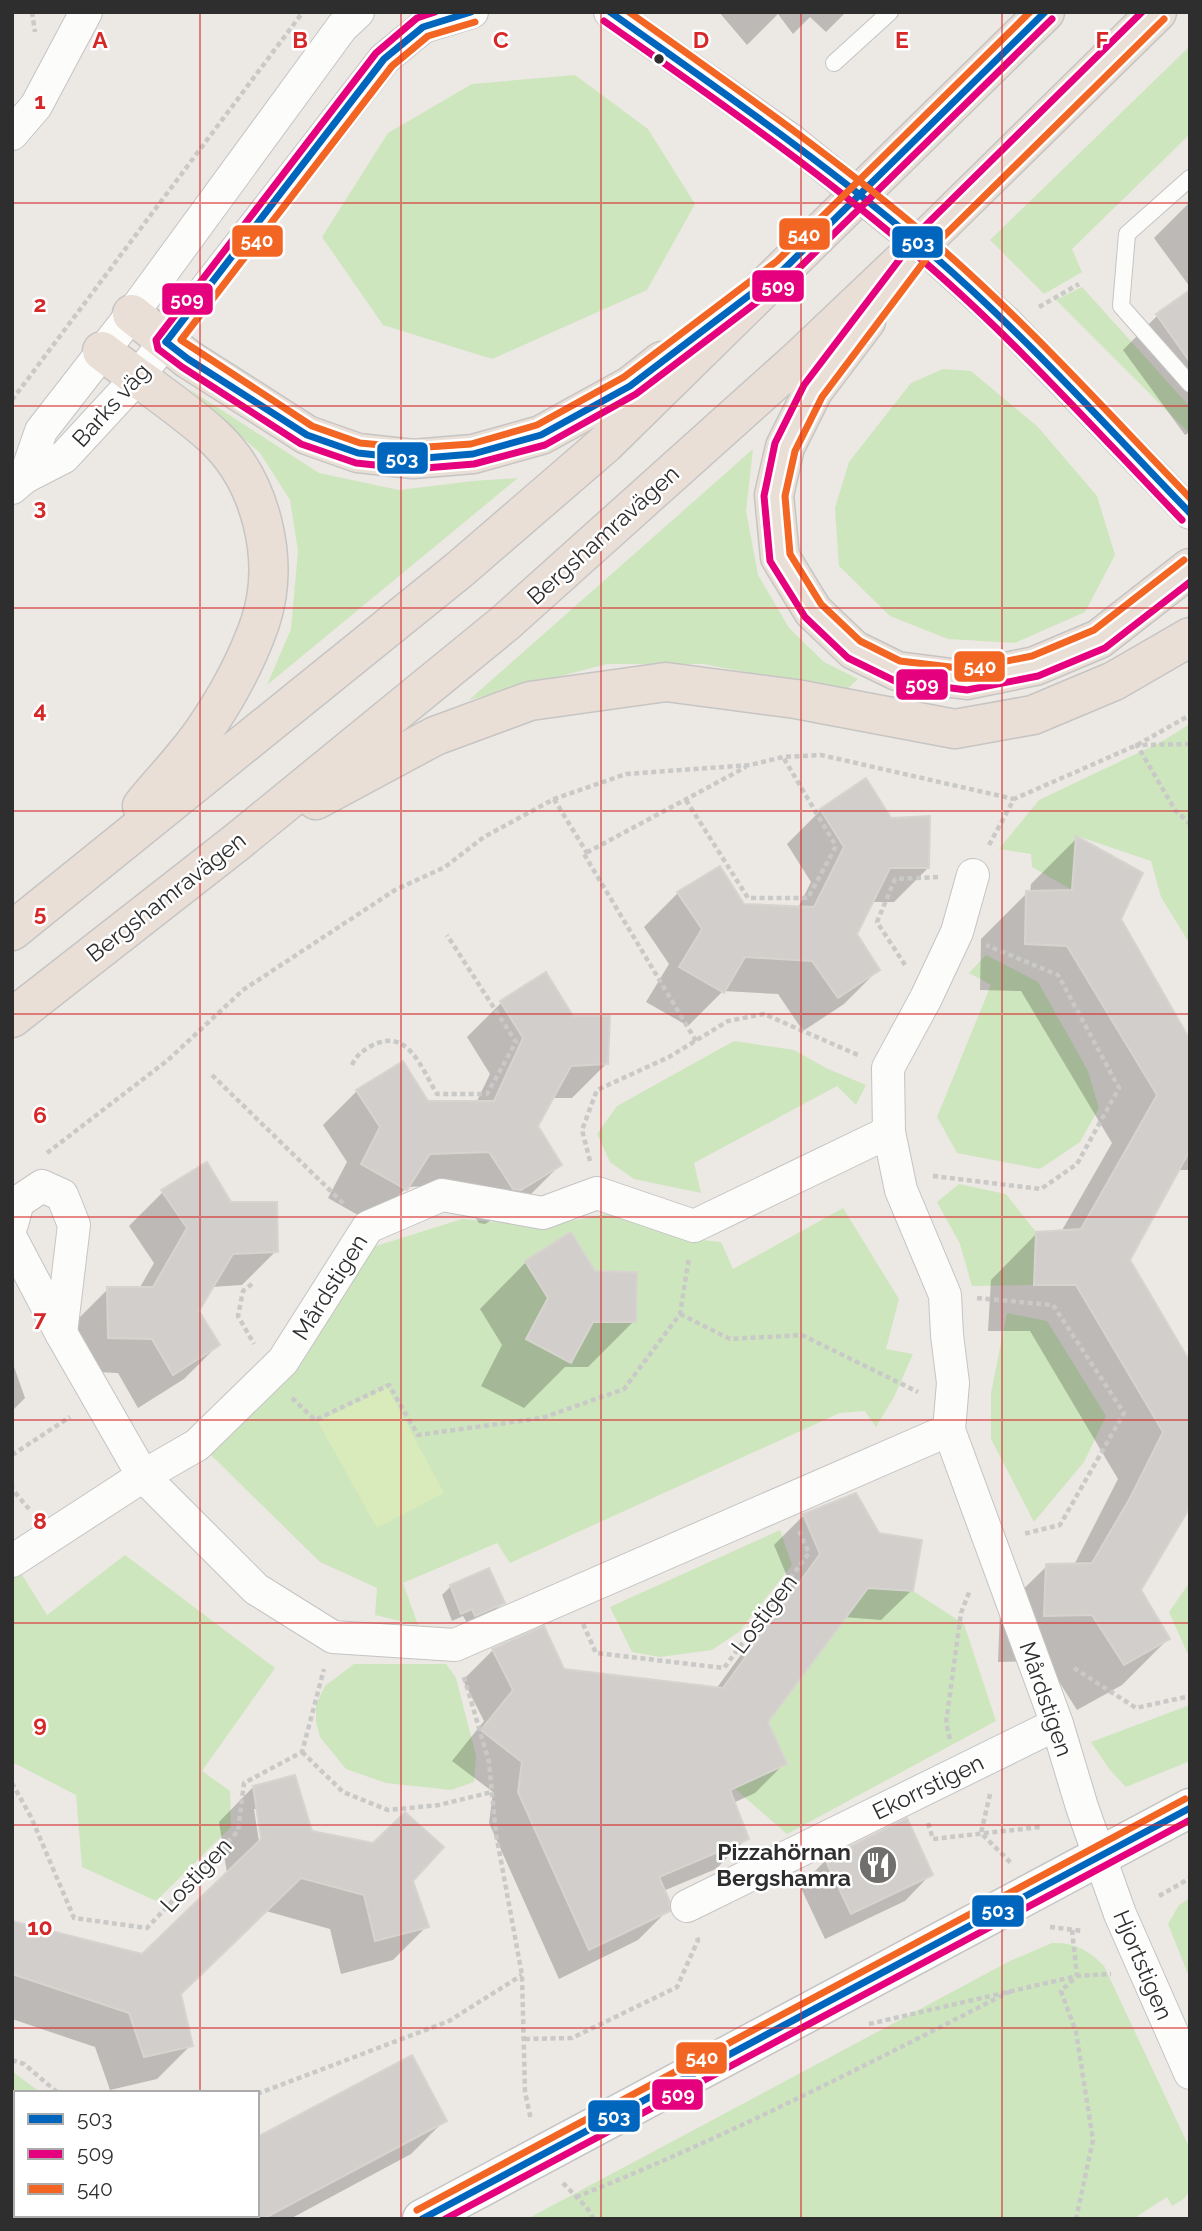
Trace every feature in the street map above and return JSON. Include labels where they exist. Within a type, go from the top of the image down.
[{"type":"highway","points":[[12,931],[459,570],[594,453],[1045,12]]},
{"type":"highway","name":"Bergshamravägen","points":[[12,1018],[237,842],[505,623],[797,361],[1157,12]]},
{"type":"highway","points":[[933,232],[813,391],[785,447],[774,495],[780,557],[813,611],[854,650],[897,671],[967,680],[1035,666],[1099,639],[1190,568]]},
{"type":"highway","points":[[132,314],[188,359],[307,435],[358,453],[413,459],[473,454],[541,435],[630,386],[784,269]]},
{"type":"highway","points":[[85,874],[203,732],[240,670],[261,621],[268,572],[264,521],[244,475],[214,437],[102,352]]},
{"type":"highway","points":[[237,842],[435,736],[530,701],[666,682],[796,699],[955,729],[1033,715],[1114,681],[1190,637]]},
{"type":"street","points":[[12,134],[36,106],[86,12]]},
{"type":"street","name":"Barks väg","points":[[18,483],[41,431],[132,314],[342,27],[358,12]]},
{"type":"street","points":[[418,20],[472,12]]},
{"type":"street","points":[[610,12],[791,140],[928,251],[1007,323],[1190,513]]},
{"type":"street","name":"Barks väg","points":[[18,483],[64,457],[137,378],[384,59],[418,20]]},
{"type":"street","name":"Mårdstigen","points":[[973,875],[957,932],[926,998],[888,1068],[889,1132],[901,1190],[945,1295],[953,1383],[950,1419],[990,1542],[1057,1724],[1100,1856]]},
{"type":"street","points":[[597,1193],[694,1226],[889,1132]]},
{"type":"street","points":[[12,1224],[18,1202],[42,1186],[62,1195],[74,1224],[61,1334]]},
{"type":"street","name":"Mårdstigen","points":[[143,1476],[197,1445],[283,1361],[368,1227],[442,1195],[543,1213],[597,1193]]},
{"type":"street","points":[[12,1240],[61,1334],[143,1476],[256,1589],[333,1637],[456,1645],[786,1501],[950,1419]]},
{"type":"street","points":[[12,1561],[36,1548],[143,1476]]},
{"type":"street","name":"Ekorrstigen","points":[[687,1906],[1057,1724]]},
{"type":"street","points":[[422,2219],[1190,1808]]},
{"type":"street","name":"Hjortstigen","points":[[1100,1856],[1120,1914],[1190,2073]]},
{"type":"lane","points":[[834,63],[890,12]]},
{"type":"lane","points":[[1190,178],[1127,233],[1121,306],[1190,384]]},
{"type":"path","points":[[12,400],[303,12]]},
{"type":"path","points":[[1038,307],[1079,284]]},
{"type":"path","points":[[44,1156],[168,1060],[243,990],[395,891],[444,867],[484,837],[554,799],[626,774],[750,765],[783,757],[821,755],[1014,799],[1138,745],[1190,715]]},
{"type":"path","points":[[1138,745],[1190,744]]},
{"type":"path","points":[[1138,745],[1175,810],[1190,824]]},
{"type":"path","points":[[686,800],[748,898],[808,898],[836,846],[783,757]]},
{"type":"path","points":[[585,854],[750,765]]},
{"type":"path","points":[[554,799],[696,1041]]},
{"type":"path","points":[[926,998],[877,922],[895,879],[973,875],[1014,799]]},
{"type":"path","points":[[897,1171],[1041,1189],[1077,1164],[1119,1088],[1058,975],[957,932]]},
{"type":"path","points":[[352,1066],[355,1057],[363,1050],[390,1039],[402,1043],[410,1050],[437,1094],[488,1094],[516,1042],[447,935]]},
{"type":"path","points":[[597,1193],[582,1130],[597,1090],[668,1057],[728,1021],[764,1014],[888,1068]]},
{"type":"path","points":[[212,1075],[368,1227]]},
{"type":"path","points":[[252,1284],[243,1291],[238,1316],[267,1374],[315,1420],[388,1385],[418,1435],[542,1418],[624,1389],[680,1314],[694,1226]]},
{"type":"path","points":[[945,1295],[1053,1305],[1124,1413],[1060,1525],[990,1542],[961,1613],[946,1723],[958,1772]]},
{"type":"path","points":[[680,1314],[730,1339],[802,1335],[950,1419]]},
{"type":"path","points":[[12,1455],[98,1398]]},
{"type":"path","name":"Lostigen","points":[[571,1596],[596,1653],[724,1668],[808,1553],[786,1501]]},
{"type":"path","points":[[333,1637],[302,1752],[343,1792],[388,1810],[439,1805],[492,1791]]},
{"type":"path","points":[[456,1645],[489,1762],[496,1834],[523,1975],[525,2092],[533,2131]]},
{"type":"path","points":[[1066,1663],[1136,1708],[1190,1696]]},
{"type":"path","name":"Lostigen","points":[[12,1783],[31,1817],[74,1918],[147,1928],[238,1831],[244,1783],[302,1752]]},
{"type":"path","points":[[981,1833],[992,1787]]},
{"type":"path","points":[[926,1815],[933,1839],[1040,1827]]},
{"type":"path","points":[[981,1833],[1015,1868]]},
{"type":"path","points":[[1159,1896],[1190,1878]]},
{"type":"path","points":[[1072,1930],[1077,1976]]},
{"type":"path","points":[[524,2039],[572,2038],[677,1987],[698,1940]]},
{"type":"path","points":[[867,2025],[1077,1976],[1111,1974]]},
{"type":"path","points":[[259,2093],[449,2021],[523,1975]]},
{"type":"path","points":[[1076,2219],[1093,2140],[1076,2032],[1061,1991],[1077,1976]]},
{"type":"path","points":[[576,2196],[638,2171],[864,2066],[1011,1991]]},
{"type":"path","points":[[12,2060],[24,2064],[56,2091]]},
{"type":"path","points":[[560,2180],[594,2219]]},
{"type":"green space","points":[[1190,46],[1190,134],[1072,249],[1082,272],[1044,294],[990,240]]},
{"type":"green space","points":[[575,75],[648,129],[695,204],[647,290],[492,359],[383,325],[322,237],[388,133],[472,84]]},
{"type":"green space","points":[[1082,287],[1190,407],[1190,434],[1056,300]]},
{"type":"green space","points":[[943,369],[971,371],[1038,427],[1097,496],[1115,555],[1085,612],[1015,643],[948,639],[890,616],[839,566],[835,508],[849,462],[911,383]]},
{"type":"green space","points":[[189,389],[319,473],[399,490],[518,478],[267,685],[291,629],[298,551],[290,500],[260,453]]},
{"type":"green space","points":[[753,449],[746,511],[758,575],[789,628],[824,662],[858,679],[845,691],[703,664],[607,664],[469,700]]},
{"type":"green space","points":[[1190,724],[1190,944],[1161,897],[1151,861],[1077,836],[1072,890],[1032,867],[1031,854],[999,849],[1039,800],[1161,742]]},
{"type":"green space","points":[[986,955],[1038,982],[1088,1071],[1099,1108],[1080,1142],[1040,1169],[957,1153],[937,1117],[991,985],[969,973]]},
{"type":"green space","points":[[734,1041],[794,1050],[826,1068],[866,1085],[856,1105],[837,1086],[694,1163],[701,1193],[634,1179],[610,1162],[597,1134],[617,1106]]},
{"type":"green space","points":[[959,1184],[1006,1194],[1036,1232],[1034,1285],[972,1286],[960,1244],[937,1202]]},
{"type":"green space","points":[[646,1206],[681,1238],[721,1242],[733,1269],[843,1208],[899,1299],[886,1349],[913,1354],[894,1397],[876,1427],[865,1411],[840,1413],[510,1563],[497,1543],[403,1583],[418,1625],[375,1615],[377,1588],[320,1562],[207,1451],[360,1251],[462,1219],[541,1227]]},
{"type":"green space","points":[[1007,1313],[1047,1321],[1106,1416],[1084,1462],[1034,1522],[991,1439],[991,1393]]},
{"type":"green space","points":[[387,1387],[444,1493],[377,1528],[318,1422]]},
{"type":"green space","points":[[780,1530],[792,1565],[739,1632],[712,1650],[660,1657],[632,1652],[610,1607]]},
{"type":"green space","points":[[125,1555],[275,1668],[202,1771],[230,1791],[231,1827],[156,1901],[82,1867],[76,1795],[12,1762],[12,1574],[19,1570],[47,1615]]},
{"type":"green space","points":[[1190,1582],[1190,1659],[1169,1612]]},
{"type":"green space","points":[[868,1588],[913,1591],[964,1624],[996,1721],[787,1834],[734,1788],[787,1764],[768,1722]]},
{"type":"green space","points":[[354,1664],[446,1664],[456,1678],[476,1756],[474,1782],[451,1790],[386,1783],[346,1769],[320,1737],[316,1722],[316,1705],[325,1686]]},
{"type":"green space","points":[[1190,1705],[1190,1761],[1126,1787],[1110,1770],[1091,1742]]},
{"type":"green space","points":[[1190,1898],[1190,1979],[1168,1924],[1179,1905]]},
{"type":"green space","points":[[1052,1943],[1081,1948],[1104,1966],[1190,2149],[1190,2189],[1185,2198],[1172,2206],[1167,2197],[1133,2219],[527,2219],[1010,1961]]},
{"type":"green space","points":[[12,2071],[38,2091],[14,2091],[14,2217],[50,2217],[12,2219]]},
{"type":"green space","points":[[157,2217],[158,2219],[75,2219]]},
{"type":"building","points":[[1190,290],[1190,362],[1156,314]]},
{"type":"building","points":[[866,778],[891,818],[930,816],[929,868],[890,868],[857,934],[880,970],[838,998],[812,961],[745,957],[724,993],[679,967],[702,929],[677,892],[720,866],[744,904],[814,907],[844,847],[820,809]]},
{"type":"building","points":[[1076,836],[1143,873],[1121,919],[1190,1040],[1190,1150],[1130,1260],[1190,1362],[1190,1507],[1141,1590],[1170,1639],[1124,1665],[1092,1615],[1044,1616],[1046,1564],[1092,1563],[1130,1498],[1163,1432],[1076,1285],[1034,1285],[1036,1232],[1081,1229],[1157,1095],[1067,946],[1025,944],[1026,891],[1072,890]]},
{"type":"building","points":[[546,972],[573,1016],[610,1016],[608,1064],[571,1066],[538,1126],[562,1165],[521,1190],[513,1189],[489,1152],[430,1154],[407,1190],[361,1164],[380,1127],[356,1090],[403,1061],[428,1101],[494,1101],[523,1038],[500,1001]]},
{"type":"building","points":[[207,1162],[231,1202],[277,1202],[278,1252],[233,1254],[199,1311],[220,1345],[173,1375],[152,1339],[108,1338],[107,1287],[153,1287],[187,1228],[161,1190]]},
{"type":"building","points":[[571,1232],[595,1271],[637,1272],[636,1322],[593,1322],[571,1363],[526,1339],[548,1298],[525,1261]]},
{"type":"building","points":[[856,1493],[879,1533],[922,1540],[913,1591],[868,1588],[768,1722],[787,1764],[730,1790],[749,1839],[659,1877],[670,1902],[670,1911],[589,1950],[518,1792],[522,1762],[481,1730],[513,1690],[492,1649],[544,1626],[564,1669],[723,1688],[820,1554],[803,1514]]},
{"type":"building","points":[[489,1568],[505,1603],[475,1616],[472,1609],[461,1614],[450,1585]]},
{"type":"building","points":[[295,1775],[312,1831],[373,1843],[405,1812],[444,1847],[413,1881],[429,1927],[375,1941],[364,1895],[301,1878],[181,1994],[193,2046],[144,2057],[129,2013],[12,1974],[12,1921],[142,1954],[261,1839],[253,1786]]},
{"type":"building","name":"Pizzahörnan Bergshamra","points":[[907,1818],[933,1875],[851,1914],[825,1859]]},
{"type":"building","points":[[412,2055],[447,2121],[263,2219],[257,2219],[259,2136]]},
{"type":"transit line","name":"509","points":[[435,12],[417,18],[376,53],[156,340],[158,349],[182,367],[301,444],[356,463],[413,469],[474,464],[545,445],[636,394],[790,277],[1052,19]]},
{"type":"transit line","name":"503","points":[[166,342],[384,59],[423,27],[471,12]]},
{"type":"transit line","name":"503","points":[[610,12],[811,157],[928,251],[1029,346],[1190,513]]},
{"type":"transit line","name":"540","points":[[629,12],[822,152],[934,242],[1033,335],[1190,498]]},
{"type":"transit line","name":"540","points":[[475,22],[428,36],[392,66],[181,340],[312,426],[360,443],[413,448],[471,444],[537,425],[624,377],[777,261],[1030,12]]},
{"type":"transit line","name":"503","points":[[166,342],[307,435],[358,453],[413,459],[473,454],[541,435],[630,386],[784,269],[1045,12]]},
{"type":"transit line","name":"509","points":[[1142,12],[925,226],[804,385],[775,443],[764,496],[770,561],[805,617],[848,658],[895,681],[967,690],[1038,676],[1105,648],[1190,582]]},
{"type":"transit line","name":"540","points":[[1164,19],[941,239],[822,397],[795,451],[785,496],[790,554],[821,604],[860,641],[900,661],[967,669],[1032,656],[1094,630],[1184,560]]},
{"type":"transit line","name":"509","points":[[604,21],[805,166],[921,259],[1022,354],[1182,520]]},
{"type":"transit line","name":"540","points":[[417,2210],[1185,1799]]},
{"type":"transit line","name":"503","points":[[422,2219],[1190,1808]]},
{"type":"transit line","name":"509","points":[[445,2219],[1190,1820]]},
{"type":"place","name":"Pizzahörnan Bergshamra","points":[[878,1865]]}]
